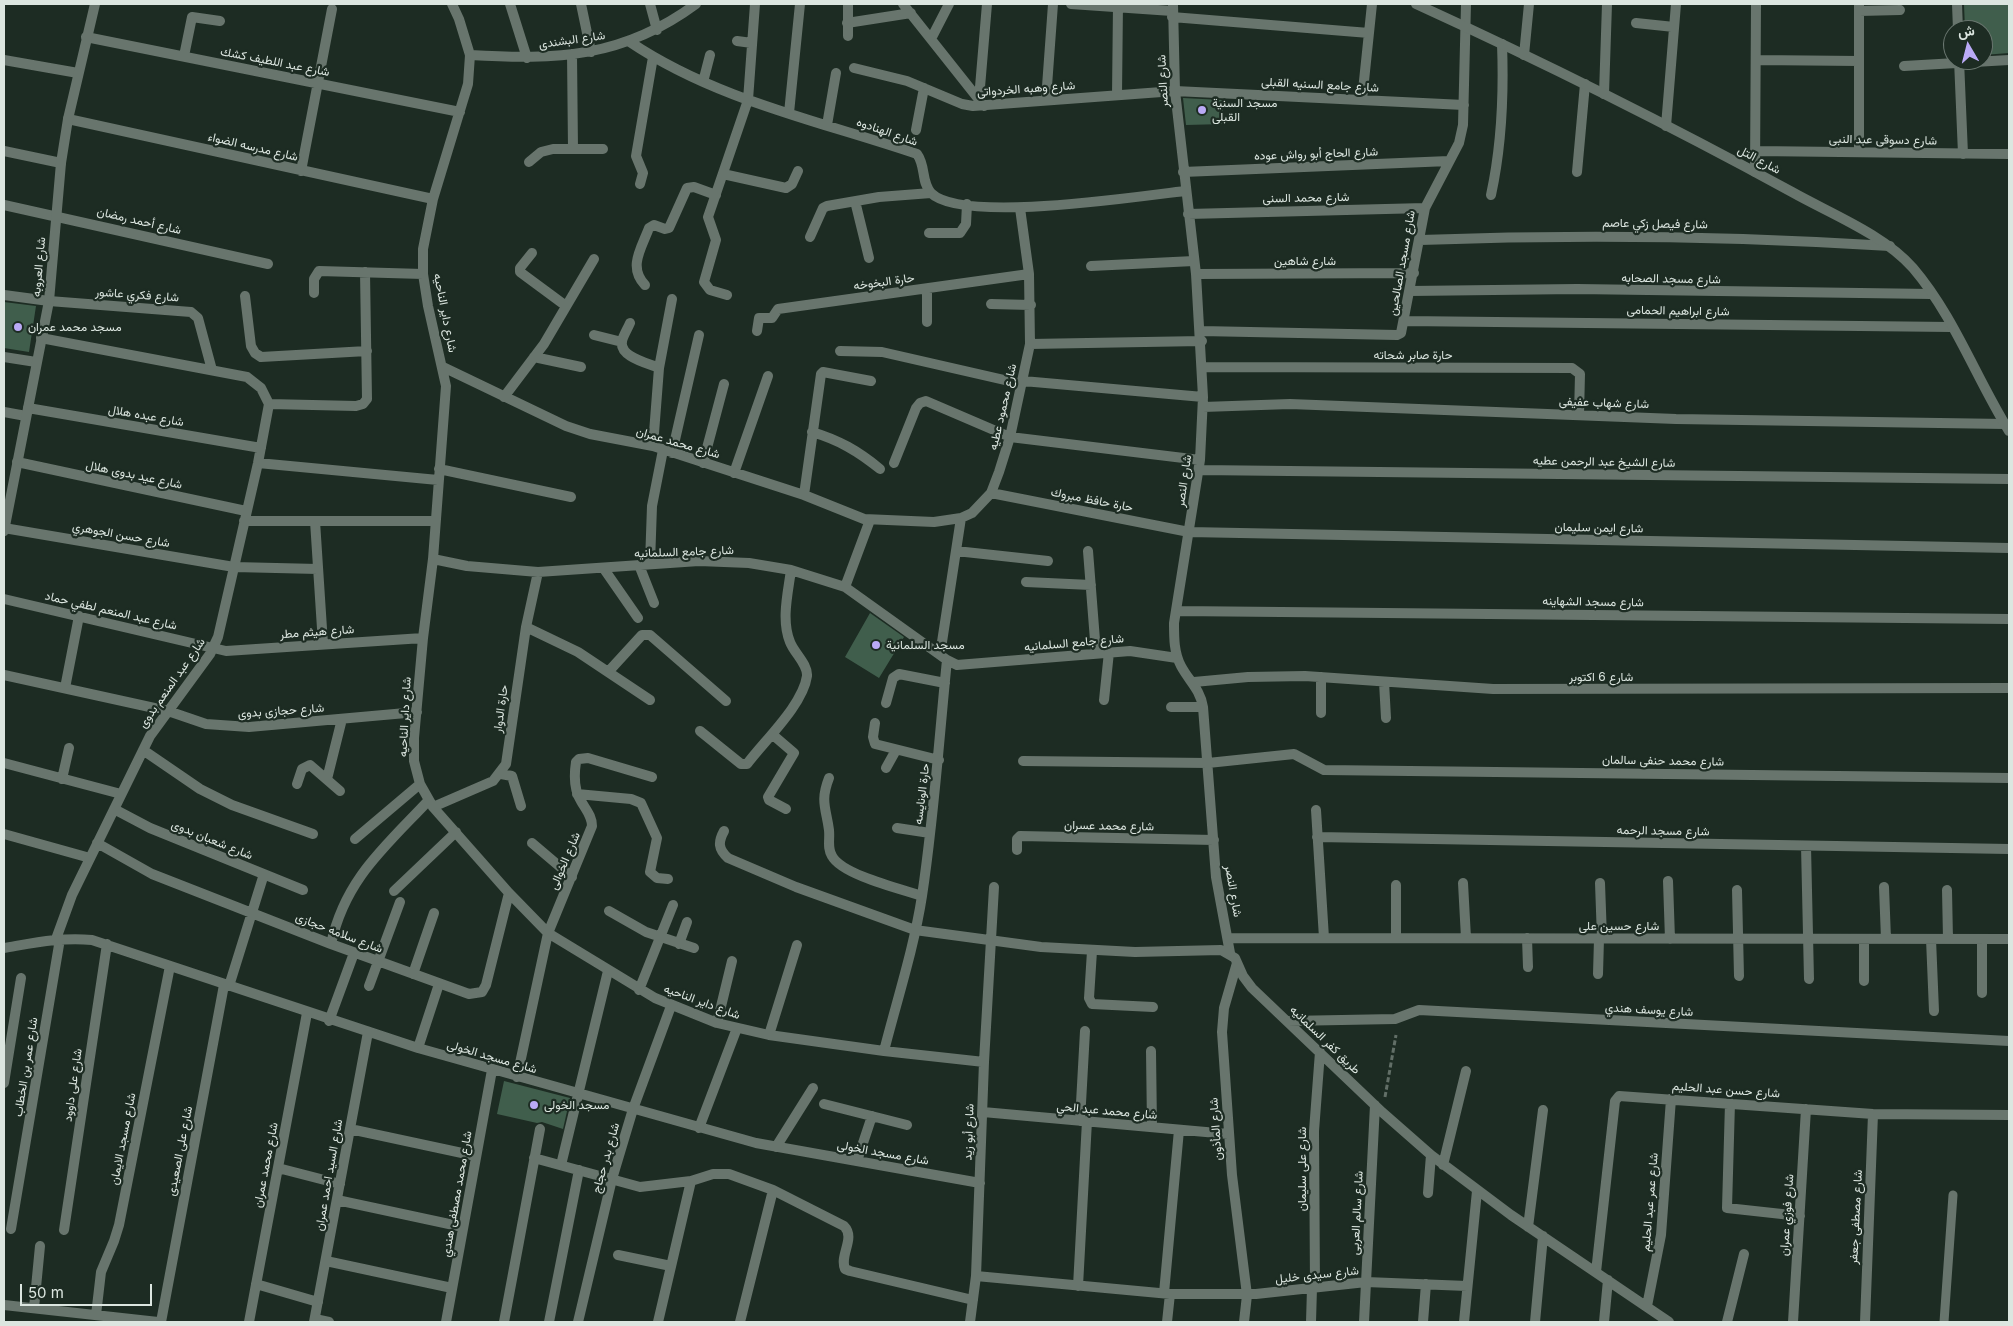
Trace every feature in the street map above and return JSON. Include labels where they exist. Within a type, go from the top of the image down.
[{"type":"street","name":"شارع العروبه","points":[[4,530],[49,301],[61,163],[68,119],[95,4]]},
{"type":"street","name":"شارع داير الناحيه","points":[[452,4],[459,19],[470,55],[468,84],[427,224],[423,274],[436,345],[443,367],[446,386],[434,521],[433,559],[416,712],[414,761],[420,784],[431,804],[509,893],[548,933],[639,990],[671,1006],[717,1023],[769,1035],[884,1051],[984,1062]]},
{"type":"street","points":[[510,4],[527,58]]},
{"type":"street","points":[[581,4],[591,52]]},
{"type":"street","points":[[650,4],[657,30]]},
{"type":"street","name":"شارع البشندى","points":[[470,55],[527,58],[591,52],[630,42],[657,30],[696,4]]},
{"type":"street","points":[[727,295],[710,290],[704,282],[716,240],[708,218],[748,100],[755,4]]},
{"type":"street","points":[[789,113],[800,4]]},
{"type":"street","points":[[848,4],[848,36]]},
{"type":"street","points":[[903,4],[981,102]]},
{"type":"street","points":[[932,40],[949,4]]},
{"type":"street","points":[[981,102],[987,4]]},
{"type":"street","points":[[1046,100],[1053,4]]},
{"type":"street","points":[[1072,4],[1118,5],[1172,10],[1369,33]]},
{"type":"street","points":[[1362,100],[1372,4]]},
{"type":"street","name":"شارع التل","points":[[1416,4],[1586,84],[1755,172],[1890,246],[1913,268],[1931,294],[1952,327],[2007,428]]},
{"type":"street","name":"شارع مسجد الصالحين","points":[[1201,336],[1397,335],[1401,333],[1425,208],[1459,144],[1464,105],[1466,4]]},
{"type":"street","points":[[1524,55],[1529,4]]},
{"type":"street","points":[[1604,94],[1607,4]]},
{"type":"street","points":[[1666,126],[1676,4]]},
{"type":"street","points":[[1755,172],[1756,4]]},
{"type":"street","points":[[1957,4],[1958,20]]},
{"type":"street","points":[[1117,95],[1118,5]]},
{"type":"street","points":[[1858,152],[1859,7],[1900,10]]},
{"type":"street","points":[[301,171],[320,84],[332,9]]},
{"type":"street","name":"شارع النصر","points":[[1172,10],[1175,91],[1196,274],[1203,367],[1199,465],[1174,637],[1178,658],[1194,682],[1203,707],[1219,898],[1229,938],[1230,953]]},
{"type":"street","points":[[847,23],[911,13]]},
{"type":"street","points":[[184,56],[192,17],[220,21]]},
{"type":"street","points":[[1636,23],[1674,27]]},
{"type":"street","name":"شارع عبد اللطيف كشك","points":[[86,37],[460,112]]},
{"type":"street","points":[[737,41],[752,43]]},
{"type":"street","name":"شارع الهنادوه","points":[[630,42],[653,57],[703,82],[748,100],[917,154],[923,162],[925,183],[932,193]]},
{"type":"street","points":[[1491,195],[1499,158],[1503,121],[1502,44]]},
{"type":"street","points":[[572,54],[573,149]]},
{"type":"street","points":[[703,82],[710,55]]},
{"type":"street","points":[[640,184],[643,173],[636,156],[653,57]]},
{"type":"street","points":[[4,60],[78,73]]},
{"type":"street","points":[[1756,60],[1859,61]]},
{"type":"street","points":[[1993,60],[2009,60]]},
{"type":"street","points":[[1904,66],[1943,62]]},
{"type":"street","name":"شارع وهبه الخردواتى","points":[[854,68],[890,76],[962,104],[1175,91]]},
{"type":"street","points":[[1959,70],[1963,154]]},
{"type":"street","points":[[827,125],[836,73]]},
{"type":"street","points":[[1577,172],[1586,84]]},
{"type":"street","points":[[916,130],[924,88]]},
{"type":"street","name":"شارع جامع السنيه القبلى","points":[[1175,91],[1464,105]]},
{"type":"street","name":"شارع مدرسه الضواء","points":[[68,119],[433,199]]},
{"type":"street","points":[[529,162],[541,152],[603,149]]},
{"type":"street","points":[[4,151],[61,163]]},
{"type":"street","name":"شارع دسوقى عبد النبى","points":[[1756,151],[2009,154]]},
{"type":"street","name":"شارع الحاج أبو رواش عوده","points":[[1183,172],[1450,161]]},
{"type":"street","points":[[723,174],[786,188],[792,184],[798,171]]},
{"type":"street","points":[[645,285],[637,277],[636,264],[649,228],[654,225],[665,229],[669,228],[687,188],[694,187],[716,194]]},
{"type":"street","points":[[810,237],[824,206],[855,201],[932,193],[946,200],[967,204],[1020,208],[1185,191]]},
{"type":"street","points":[[855,201],[869,258]]},
{"type":"street","points":[[929,232],[960,233],[966,224],[967,204]]},
{"type":"street","name":"شارع أحمد رمضان","points":[[4,205],[56,215],[268,264]]},
{"type":"street","name":"شارع محمود عطيه","points":[[883,521],[948,522],[972,513],[991,493],[1010,437],[1030,344],[1031,305],[1029,274],[1020,208]]},
{"type":"street","name":"شارع محمد السنى","points":[[1188,214],[1425,208]]},
{"type":"street","name":"شارع فيصل زكي عاصم","points":[[1420,240],[1656,236],[1799,240],[1890,246]]},
{"type":"street","points":[[532,253],[520,268],[520,272],[566,306]]},
{"type":"street","points":[[504,397],[544,344],[594,259]]},
{"type":"street","points":[[1091,266],[1194,261]]},
{"type":"street","points":[[314,293],[314,279],[319,271],[423,274]]},
{"type":"street","points":[[41,338],[247,377],[262,388],[269,404],[356,406],[363,404],[368,399],[365,272]]},
{"type":"street","name":"شارع شاهين","points":[[1196,274],[1414,273]]},
{"type":"street","name":"حارة البخوخه","points":[[757,331],[759,318],[772,318],[778,309],[1029,274]]},
{"type":"street","points":[[927,289],[927,322]]},
{"type":"street","name":"شارع مسجد الصحابه","points":[[1410,291],[1577,289],[1931,294]]},
{"type":"street","points":[[4,295],[49,301]]},
{"type":"street","points":[[245,296],[251,346],[254,353],[261,356],[367,351]]},
{"type":"street","points":[[663,450],[659,368],[672,299]]},
{"type":"street","name":"شارع فكري عاشور","points":[[49,301],[191,312],[198,318],[212,370]]},
{"type":"street","points":[[991,304],[1031,305]]},
{"type":"street","name":"شارع ابراهيم الحمامى","points":[[1405,320],[1952,327]]},
{"type":"street","points":[[630,323],[622,342],[623,349],[628,355],[659,368]]},
{"type":"street","points":[[594,335],[622,342]]},
{"type":"street","points":[[650,563],[652,506],[663,450],[699,335]]},
{"type":"street","points":[[1030,344],[1201,336]]},
{"type":"street","name":"شارع شهاب عفيفى","points":[[840,352],[882,352],[1022,383],[1203,402],[2007,428]]},
{"type":"street","points":[[534,357],[581,367]]},
{"type":"street","points":[[4,358],[36,362]]},
{"type":"street","name":"شارع محمد عمران","points":[[443,367],[558,422],[590,434],[663,450],[734,472],[870,520],[883,521]]},
{"type":"street","name":"حارة صابر شحاته","points":[[1203,367],[1572,368],[1580,374],[1579,415]]},
{"type":"street","points":[[804,496],[821,374],[823,372],[871,381]]},
{"type":"street","points":[[734,472],[768,376]]},
{"type":"street","points":[[703,463],[724,384]]},
{"type":"street","name":"شارع الشيخ عبد الرحمن عطيه","points":[[894,463],[916,408],[920,403],[926,401],[1010,437],[1199,465],[2009,479]]},
{"type":"street","name":"شارع عبد المنعم بدوى","points":[[58,939],[66,909],[150,736],[213,647],[218,637],[258,463],[269,404]]},
{"type":"street","name":"شارع عبده هلال","points":[[4,412],[27,412],[261,448]]},
{"type":"street","points":[[812,432],[837,439],[880,469]]},
{"type":"street","name":"شارع عيد بدوى هلال","points":[[17,462],[245,516],[315,521],[434,521]]},
{"type":"street","points":[[258,463],[438,480]]},
{"type":"street","points":[[439,469],[571,498]]},
{"type":"street","name":"حارة حافظ مبروك","points":[[991,493],[1189,532]]},
{"type":"street","name":"حارة الونايسه","points":[[884,1051],[916,930],[922,896],[939,760],[945,682],[943,658],[961,518]]},
{"type":"street","points":[[846,587],[870,520]]},
{"type":"street","points":[[315,521],[323,644]]},
{"type":"street","name":"شارع حسن الجوهري","points":[[4,530],[234,567],[318,569]]},
{"type":"street","name":"شارع ايمن سليمان","points":[[1189,532],[2009,548]]},
{"type":"street","points":[[956,551],[1048,561]]},
{"type":"street","points":[[1088,551],[1096,653]]},
{"type":"street","name":"شارع جامع السلمانيه","points":[[433,559],[467,566],[538,572],[604,569],[650,563],[699,561],[749,562],[817,576],[846,587],[943,658],[957,665],[1109,652],[1154,653],[1178,658]]},
{"type":"street","points":[[639,565],[654,603]]},
{"type":"street","points":[[604,569],[638,618]]},
{"type":"street","points":[[700,731],[744,765],[773,735],[791,708],[807,676],[805,667],[790,644],[785,622],[791,570]]},
{"type":"street","name":"حارة الدوار","points":[[501,774],[506,764],[526,627],[538,572]]},
{"type":"street","points":[[1026,582],[1091,585]]},
{"type":"street","name":"شارع عبد المنعم لطفي حماد","points":[[4,599],[213,647]]},
{"type":"street","name":"شارع مسجد الشهاينه","points":[[1177,611],[2009,619]]},
{"type":"street","points":[[66,688],[79,616]]},
{"type":"street","points":[[526,627],[578,652],[650,700]]},
{"type":"street","points":[[609,671],[642,635],[650,635],[726,701]]},
{"type":"street","name":"شارع هيثم مطر","points":[[213,647],[226,650],[423,638]]},
{"type":"street","points":[[1104,700],[1109,652]]},
{"type":"street","points":[[886,703],[893,678],[899,674],[945,682]]},
{"type":"street","name":"شارع حجازى بدوى","points":[[4,675],[168,711],[200,722],[227,727],[248,727],[416,712]]},
{"type":"street","name":"شارع 6 اكتوبر","points":[[1194,682],[1248,677],[1320,677],[1493,690],[2009,688]]},
{"type":"street","points":[[1320,677],[1321,713]]},
{"type":"street","points":[[1384,682],[1386,718]]},
{"type":"street","points":[[1171,707],[1203,707]]},
{"type":"street","points":[[327,779],[342,719]]},
{"type":"street","points":[[875,723],[873,737],[875,744],[939,760]]},
{"type":"street","points":[[773,735],[794,753],[768,797],[769,800],[786,809]]},
{"type":"street","points":[[62,778],[69,748]]},
{"type":"street","points":[[143,750],[186,780],[232,805],[313,834]]},
{"type":"street","points":[[886,768],[896,750]]},
{"type":"street","name":"شارع محمد حنفى سالمان","points":[[1208,763],[1294,754],[1302,756],[1316,767],[1333,770],[2009,778]]},
{"type":"street","name":"شارع الخوالى","points":[[517,1077],[548,933],[592,826],[590,816],[578,794],[576,762],[583,758],[652,777]]},
{"type":"street","points":[[1023,760],[1208,763]]},
{"type":"street","points":[[4,763],[121,794]]},
{"type":"street","points":[[297,784],[302,769],[307,765],[313,766],[340,792]]},
{"type":"street","points":[[331,944],[340,910],[357,879],[431,804],[489,784],[501,774],[512,776],[521,806]]},
{"type":"street","points":[[829,778],[824,791],[823,805],[829,830],[828,845],[833,858],[848,870],[922,896]]},
{"type":"street","points":[[354,839],[420,784]]},
{"type":"street","points":[[578,794],[631,799],[641,803],[657,838],[650,872],[657,878],[668,879]]},
{"type":"street","name":"شارع شعبان بدوى","points":[[114,809],[150,828],[302,890]]},
{"type":"street","points":[[1316,810],[1324,938]]},
{"type":"street","points":[[897,828],[930,833]]},
{"type":"street","points":[[724,831],[719,840],[720,851],[728,858],[796,887],[916,930],[991,942],[1092,951],[1221,950],[1230,953]]},
{"type":"street","points":[[394,891],[456,832]]},
{"type":"street","points":[[4,834],[90,858]]},
{"type":"street","name":"شارع محمد عسران","points":[[1017,850],[1017,838],[1020,836],[1214,840]]},
{"type":"street","name":"شارع مسجد الرحمه","points":[[1317,837],[2009,849]]},
{"type":"street","name":"شارع سلامه حجازى","points":[[97,843],[124,861],[152,874],[354,953],[469,994],[482,992],[486,985],[509,893]]},
{"type":"street","points":[[532,843],[572,877]]},
{"type":"street","points":[[1806,846],[1809,979]]},
{"type":"street","name":"شارع على الصعيدى","points":[[160,1322],[226,985],[264,874]]},
{"type":"street","points":[[1668,881],[1670,939]]},
{"type":"street","points":[[1598,974],[1600,882]]},
{"type":"street","points":[[1463,883],[1466,938]]},
{"type":"street","points":[[1396,885],[1396,938]]},
{"type":"street","name":"شارع أبو زيد","points":[[970,1322],[976,1276],[984,1062],[994,887]]},
{"type":"street","points":[[1884,887],[1886,939]]},
{"type":"street","points":[[1737,890],[1739,976]]},
{"type":"street","points":[[1946,890],[1948,939]]},
{"type":"street","points":[[369,986],[400,902]]},
{"type":"street","points":[[639,990],[673,905]]},
{"type":"street","points":[[608,911],[660,938],[694,948]]},
{"type":"street","points":[[413,974],[434,913]]},
{"type":"street","points":[[679,944],[687,922]]},
{"type":"street","name":"شارع حسين على","points":[[1229,938],[2009,939]]},
{"type":"street","points":[[1527,938],[1528,967]]},
{"type":"street","name":"شارع مسجد الخولى","points":[[4,948],[58,939],[92,940],[329,1021],[492,1070],[699,1128],[776,1147],[980,1183]]},
{"type":"street","name":"شارع عمر بن الخطاب","points":[[11,1229],[58,939]]},
{"type":"street","points":[[1864,939],[1864,981]]},
{"type":"street","points":[[1931,939],[1934,1011]]},
{"type":"street","points":[[1982,939],[1982,993]]},
{"type":"street","name":"شارع على داوود","points":[[64,1230],[107,944]]},
{"type":"street","points":[[769,1035],[797,945]]},
{"type":"street","points":[[1092,951],[1089,998],[1092,1004],[1153,1006]]},
{"type":"street","points":[[329,1021],[354,953]]},
{"type":"street","name":"طريق كفر السلمانيه","points":[[1230,953],[1252,988],[1431,1155],[1528,1227],[1669,1322]]},
{"type":"street","points":[[717,1023],[732,961]]},
{"type":"street","name":"شارع المأذون","points":[[1237,963],[1224,1008],[1222,1032],[1228,1134],[1247,1294],[1244,1322]]},
{"type":"street","name":"شارع مسجد الايمان","points":[[96,1315],[101,1272],[119,1225],[170,966]]},
{"type":"street","points":[[561,1165],[608,970]]},
{"type":"street","points":[[4,1083],[21,978]]},
{"type":"street","points":[[418,1048],[439,984]]},
{"type":"street","name":"شارع بدر حجاج","points":[[578,1322],[612,1179],[633,1109],[671,1006]]},
{"type":"street","name":"شارع يوسف هندي","points":[[1288,1021],[1395,1019],[1419,1010],[2009,1041]]},
{"type":"street","name":"شارع محمد عمران","points":[[249,1322],[308,1013]]},
{"type":"street","points":[[699,1128],[737,1028]]},
{"type":"street","points":[[1078,1286],[1085,1031]]},
{"type":"street","name":"شارع السيد احمد عمران","points":[[315,1321],[368,1032]]},
{"type":"street","points":[[1151,1051],[1152,1127]]},
{"type":"street","name":"شارع على سليمان","points":[[1311,1322],[1314,1131],[1320,1052]]},
{"type":"street","name":"شارع محمد مصطفى هندي","points":[[446,1322],[492,1070]]},
{"type":"street","points":[[1443,1165],[1466,1071]]},
{"type":"street","points":[[776,1147],[813,1088]]},
{"type":"street","name":"شارع حسن عبد الحليم","points":[[1596,1272],[1615,1101],[1623,1095],[1873,1114],[2009,1115]]},
{"type":"street","name":"شارع عمر عبد الحليم","points":[[1647,1306],[1661,1235],[1671,1099]]},
{"type":"street","points":[[1730,1103],[1727,1208],[1800,1216]]},
{"type":"street","points":[[824,1104],[907,1125]]},
{"type":"street","name":"شارع سالم العربى","points":[[1364,1322],[1379,1108]]},
{"type":"street","name":"شارع فوزي عمران","points":[[1793,1322],[1806,1109]]},
{"type":"street","points":[[1528,1227],[1544,1110]]},
{"type":"street","name":"شارع محمد عبد الحي","points":[[983,1112],[1228,1134]]},
{"type":"street","name":"شارع مصطفى جعفر","points":[[1865,1322],[1873,1114]]},
{"type":"street","points":[[857,1161],[872,1116]]},
{"type":"street","points":[[350,1129],[476,1156]]},
{"type":"street","points":[[504,1322],[540,1129]]},
{"type":"street","points":[[1166,1322],[1179,1130]]},
{"type":"street","points":[[1428,1193],[1431,1155]]},
{"type":"street","points":[[534,1158],[640,1187],[691,1181],[722,1173],[773,1190],[846,1229],[849,1236],[843,1262],[845,1269],[973,1300]]},
{"type":"street","points":[[278,1168],[340,1184]]},
{"type":"street","points":[[548,1322],[579,1170]]},
{"type":"street","points":[[658,1322],[691,1181]]},
{"type":"street","points":[[740,1322],[773,1190]]},
{"type":"street","points":[[1464,1322],[1477,1191]]},
{"type":"street","points":[[337,1200],[464,1227]]},
{"type":"street","points":[[1535,1322],[1542,1236]]},
{"type":"street","points":[[34,1308],[40,1246]]},
{"type":"street","points":[[1727,1322],[1744,1254]]},
{"type":"street","points":[[618,1255],[671,1266]]},
{"type":"street","points":[[326,1261],[452,1288]]},
{"type":"street","name":"شارع سيدى خليل","points":[[976,1276],[1167,1293],[1247,1294],[1366,1282],[1467,1286]]},
{"type":"street","points":[[1604,1322],[1608,1280]]},
{"type":"street","points":[[256,1284],[318,1302]]},
{"type":"street","points":[[1423,1322],[1426,1284]]},
{"type":"street","points":[[4,1305],[160,1322]]},
{"type":"street","points":[[315,1321],[329,1322]]},
{"type":"lane","points":[[1944,1322],[1953,1195]]},
{"type":"path","points":[[1379,1108],[1396,1035]]},
{"type":"building","points":[[1964,4],[2009,4],[2009,53],[1993,54],[1993,20],[1965,20]]},
{"type":"building","name":"مسجد السنية القبلى","points":[[1183,98],[1222,100],[1224,124],[1186,125]]},
{"type":"building","name":"مسجد محمد عمران","points":[[4,302],[36,306],[29,352],[4,348]]},
{"type":"building","name":"مسجد السلمانية","points":[[870,613],[904,637],[879,678],[845,657]]},
{"type":"building","name":"مسجد الخولى","points":[[504,1081],[570,1098],[563,1129],[542,1122],[537,1123],[497,1114]]},
{"type":"place","name":"مسجد السنية القبلى","points":[[1202,110]]},
{"type":"place","name":"مسجد محمد عمران","points":[[18,327]]},
{"type":"place","name":"مسجد السلمانية","points":[[876,645]]},
{"type":"place","name":"مسجد الخولى","points":[[534,1105]]}]
